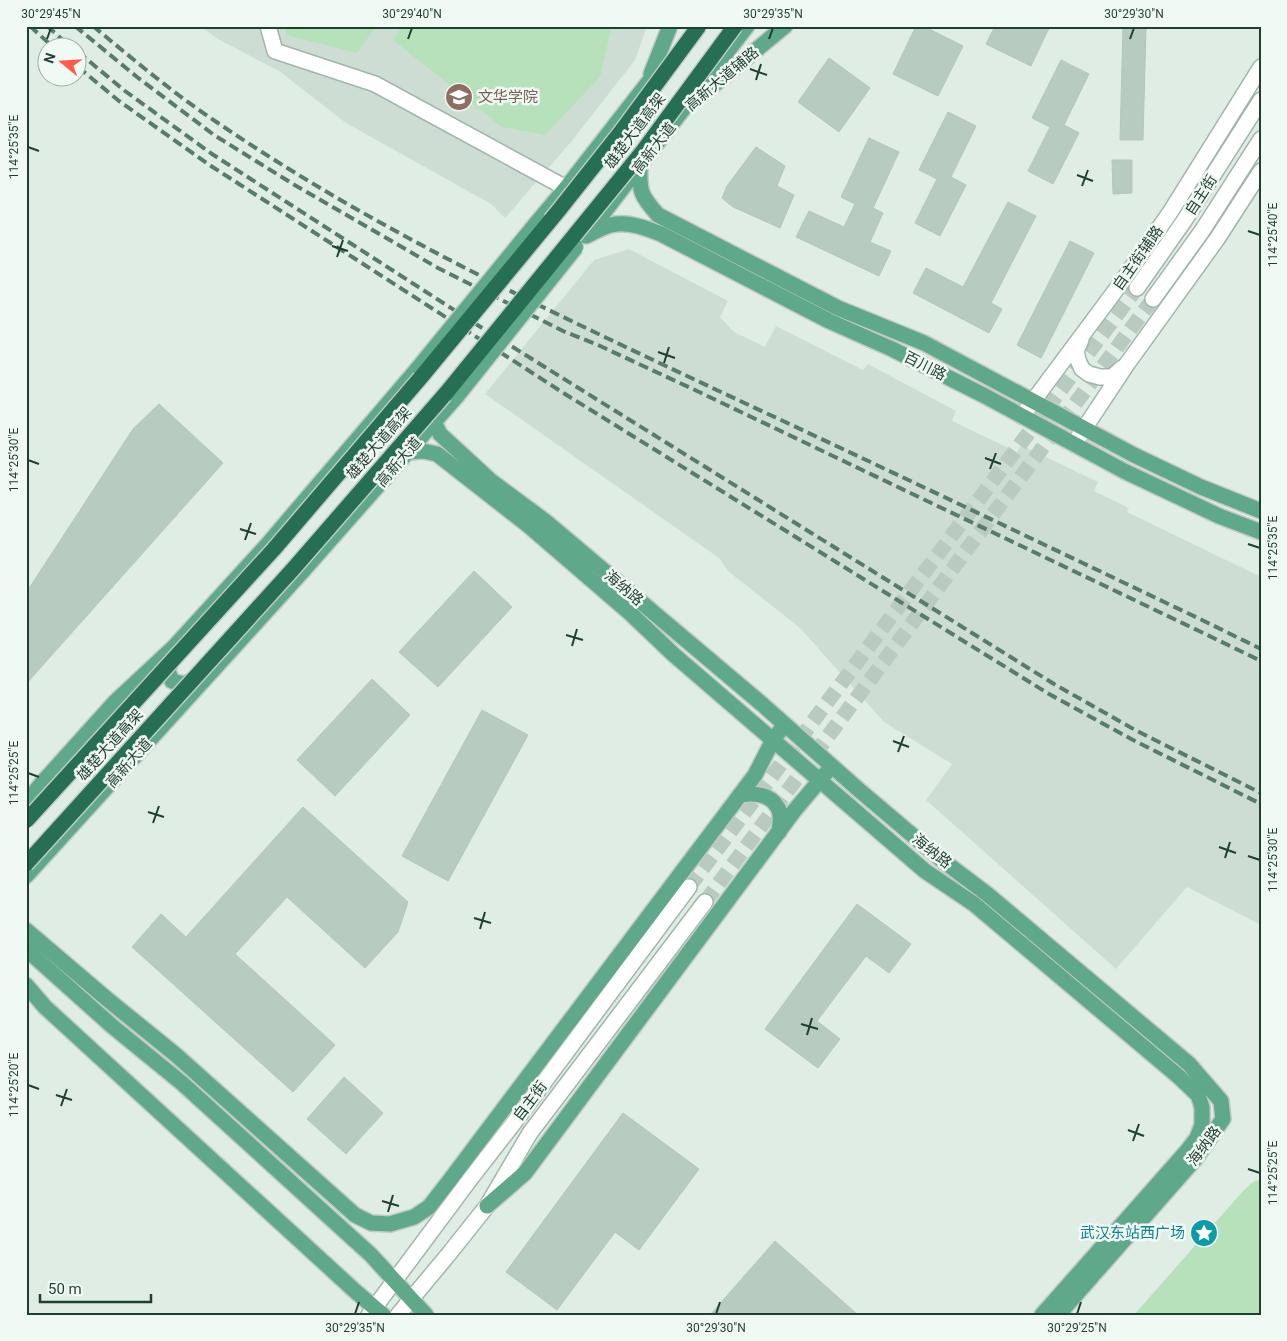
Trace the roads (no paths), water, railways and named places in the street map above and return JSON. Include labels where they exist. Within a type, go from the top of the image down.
[{"type":"highway","name":"雄楚大道高架","points":[[26,821],[274,548],[422,376],[608,148],[699,26]]},
{"type":"highway","name":"雄楚大道高架","points":[[26,864],[294,568],[447,392],[643,151],[735,26]]},
{"type":"main road","points":[[647,84],[670,26]]},
{"type":"main road","points":[[26,803],[115,702],[174,647],[267,545],[419,366],[566,188],[690,26]]},
{"type":"main road","name":"高新大道","points":[[26,876],[208,676],[457,396],[640,166],[747,26]]},
{"type":"main road","name":"高新大道辅路","points":[[681,113],[785,26]]},
{"type":"main road","name":"百川路","points":[[640,166],[639,186],[644,200],[658,216],[838,308],[924,343],[1134,455],[1201,487],[1261,512]]},
{"type":"main road","name":"百川路","points":[[581,241],[612,225],[630,224],[647,228],[830,321],[892,349],[1133,475],[1219,516],[1261,532]]},
{"type":"main road","name":"海纳路","points":[[434,422],[440,434],[491,481],[546,521],[831,766],[938,856],[995,900],[1189,1064],[1221,1100],[1223,1119],[1196,1158],[1058,1315]]},
{"type":"main road","name":"海纳路","points":[[409,452],[423,451],[437,454],[529,526],[630,613],[673,654],[925,871],[974,904],[1198,1095],[1202,1107],[1202,1125],[1197,1138],[1042,1315]]},
{"type":"main road","points":[[174,647],[168,671],[172,681],[182,684],[208,676]]},
{"type":"main road","points":[[26,930],[176,1055],[355,1215],[371,1223],[390,1224],[414,1217],[429,1207],[740,795],[755,774],[773,740],[785,725]]},
{"type":"main road","points":[[487,1206],[525,1172],[794,811],[821,781],[831,766]]},
{"type":"main road","points":[[26,793],[42,783]]},
{"type":"main road","points":[[740,795],[753,793],[764,796],[772,801],[779,809],[779,832]]},
{"type":"main road","points":[[26,949],[112,1026],[183,1084],[371,1255],[426,1315]]},
{"type":"main road","points":[[26,985],[46,1007],[376,1312]]},
{"type":"street","points":[[268,26],[275,51],[375,84],[566,188]]},
{"type":"street","name":"自主街辅路","points":[[1022,416],[1124,279],[1171,211],[1261,67]]},
{"type":"street","name":"自主街","points":[[1137,288],[1184,221],[1261,100]]},
{"type":"street","name":"自主街","points":[[1153,300],[1202,231],[1261,138]]},
{"type":"street","points":[[1074,444],[1127,364],[1217,239],[1261,171]]},
{"type":"street","points":[[1082,336],[1076,350],[1082,369],[1089,374],[1100,378],[1112,377],[1127,364]]},
{"type":"street","name":"自主街","points":[[376,1312],[394,1280],[513,1124],[689,887]]},
{"type":"street","name":"自主街","points":[[398,1315],[487,1206],[530,1133],[705,902]]},
{"type":"street","points":[[450,1180],[513,1124]]},
{"type":"tunnel","points":[[689,887],[1137,288]]},
{"type":"tunnel","points":[[705,902],[1153,299]]},
{"type":"railway","points":[[30,26],[43,38]]},
{"type":"railway","points":[[47,26],[61,38]]},
{"type":"railway","points":[[75,26],[137,77],[214,135],[293,184],[438,268],[563,331],[598,345],[697,391],[1261,661]]},
{"type":"railway","points":[[93,26],[173,91],[224,127],[285,167],[411,239],[606,338],[970,509],[1261,649]]},
{"type":"railway","points":[[88,60],[125,91],[212,154],[479,326],[1054,684],[1137,731],[1261,793]]},
{"type":"railway","points":[[88,75],[119,101],[208,164],[565,394],[1049,694],[1133,740],[1261,804]]},
{"type":"place","name":"文华学院","points":[[459,97]]},
{"type":"place","name":"武汉东站西广场","points":[[1204,1233]]}]
